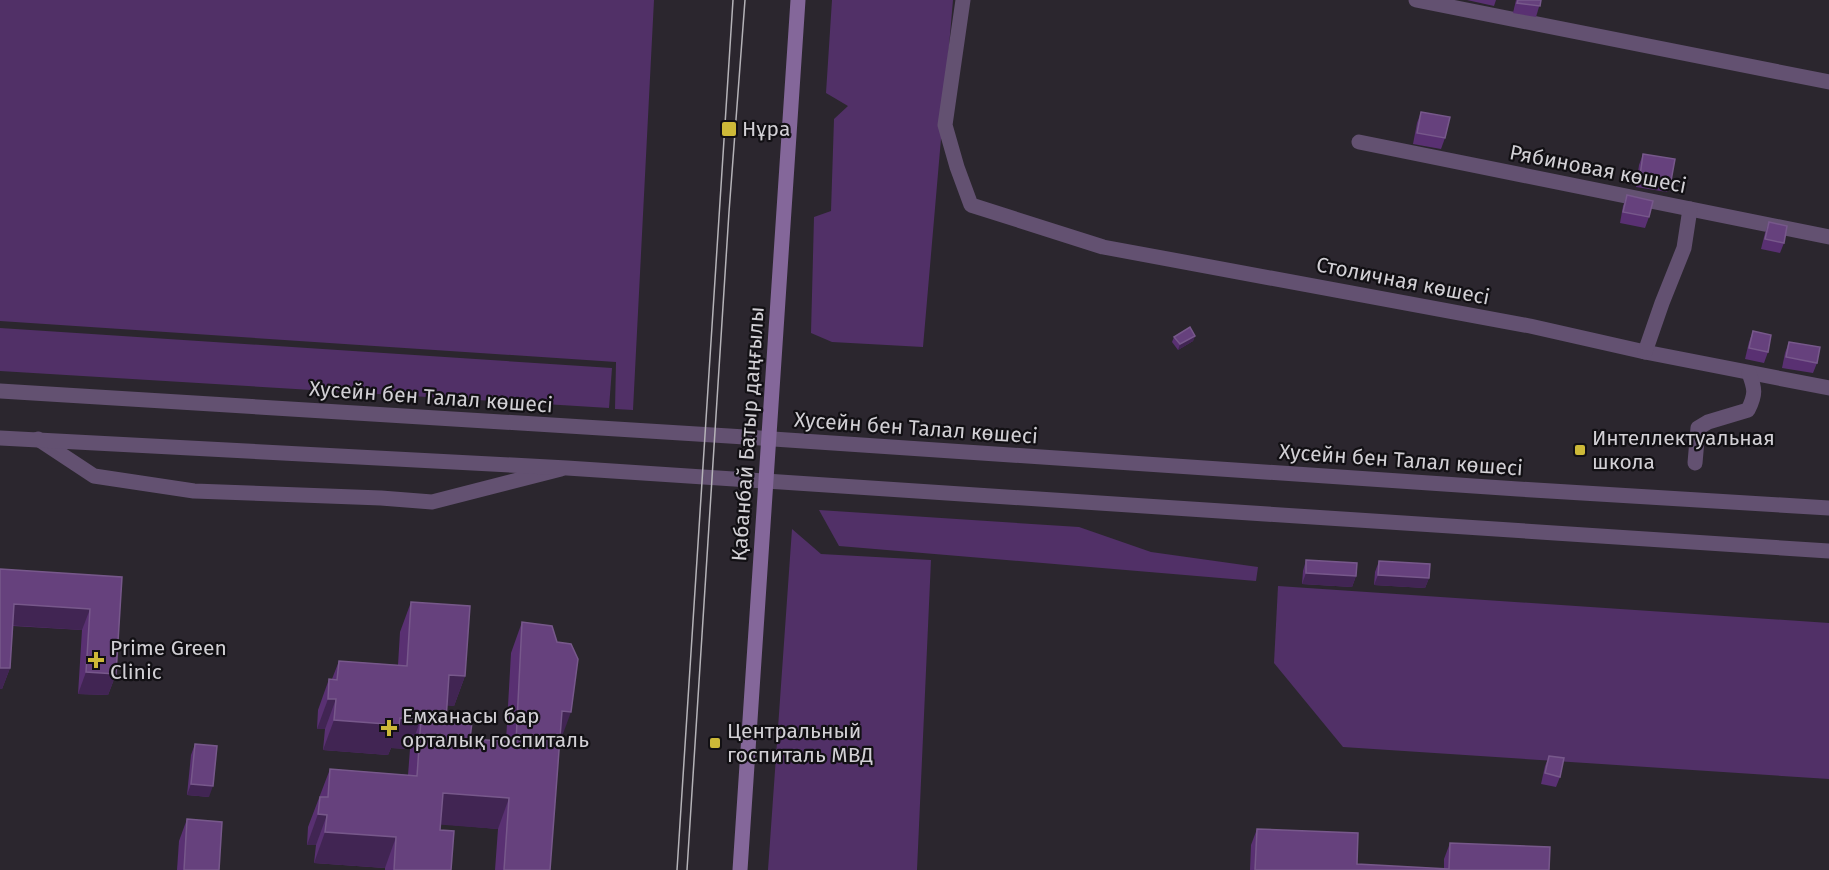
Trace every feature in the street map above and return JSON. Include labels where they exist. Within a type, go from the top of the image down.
[{"type":"main road","name":"Қабанбай Батыр даңғылы","points":[[740,870],[798,0]]},
{"type":"street","name":"Столичная көшесі","points":[[963,0],[945,125],[971,205],[1103,247],[1530,326],[1645,352],[1829,388]]},
{"type":"street","points":[[1416,0],[1829,82]]},
{"type":"street","name":"Рябиновая көшесі","points":[[1359,142],[1829,237]]},
{"type":"street","points":[[1645,352],[1684,248],[1690,209]]},
{"type":"street","points":[[1695,463],[1698,428],[1708,422],[1748,410],[1754,399],[1754,387],[1749,373]]},
{"type":"street","name":"Хусейн бен Талал көшесі","points":[[0,391],[1829,508]]},
{"type":"street","points":[[0,438],[567,468],[1829,551]]},
{"type":"street","points":[[0,448],[38,439],[94,476],[194,491],[432,502],[567,468]]},
{"type":"shaded area","points":[[0,0],[654,0],[633,410],[615,409],[616,362],[0,321]]},
{"type":"shaded area","points":[[832,0],[953,0],[923,347],[832,342],[811,333],[814,217],[831,211],[834,119],[848,106],[826,93]]},
{"type":"shaded area","points":[[0,328],[612,368],[609,408],[0,371]]},
{"type":"shaded area","points":[[819,510],[1079,527],[1151,552],[1258,567],[1256,581],[839,546]]},
{"type":"shaded area","points":[[792,529],[821,554],[931,560],[917,870],[768,870]]},
{"type":"shaded area","points":[[1278,586],[1829,623],[1829,779],[1343,747],[1274,663]]},
{"type":"building","points":[[1518,0],[1541,0],[1540,6],[1517,3]]},
{"type":"building","points":[[1421,112],[1450,117],[1445,138],[1417,133]]},
{"type":"building","points":[[1643,154],[1675,159],[1671,181],[1640,176]]},
{"type":"building","points":[[1627,195],[1653,201],[1649,217],[1623,212]]},
{"type":"building","points":[[1769,222],[1787,226],[1784,243],[1765,239]]},
{"type":"building","points":[[1190,327],[1195,336],[1180,344],[1174,337]]},
{"type":"building","points":[[1753,331],[1771,335],[1768,352],[1749,348]]},
{"type":"building","points":[[1789,342],[1820,347],[1817,363],[1786,357]]},
{"type":"building","points":[[1306,560],[1357,563],[1356,576],[1306,573]]},
{"type":"building","points":[[1379,561],[1430,564],[1429,578],[1378,575]]},
{"type":"building","points":[[0,569],[122,577],[116,674],[86,672],[90,609],[14,604],[10,668],[0,668]]},
{"type":"building","points":[[411,602],[470,606],[465,676],[449,675],[446,720],[472,722],[470,739],[516,742],[522,622],[552,626],[557,642],[571,644],[578,659],[571,712],[562,711],[550,870],[504,870],[509,798],[443,793],[440,830],[454,831],[451,870],[394,870],[396,837],[325,832],[327,815],[318,814],[320,797],[328,797],[330,769],[417,776],[421,719],[400,718],[399,725],[334,720],[336,699],[328,699],[329,679],[337,680],[339,661],[407,666]]},
{"type":"building","points":[[195,744],[217,746],[213,786],[191,784]]},
{"type":"building","points":[[1549,756],[1564,758],[1560,777],[1545,773]]},
{"type":"building","points":[[187,819],[222,822],[219,870],[184,870]]},
{"type":"building","points":[[1257,829],[1358,833],[1357,864],[1449,869],[1450,843],[1550,847],[1549,870],[1255,870]]},
{"type":"tram line","points":[[677,870],[733,0]]},
{"type":"tram line","points":[[687,870],[729,212],[745,0]]},
{"type":"place","name":"Нұра","points":[[729,129]]},
{"type":"place","name":"Интеллектуальная школа","points":[[1580,450]]},
{"type":"place","name":"Prime Green Clinic","points":[[96,660]]},
{"type":"place","name":"Емханасы бар орталық госпиталь","points":[[389,728]]},
{"type":"place","name":"Центральный госпиталь МВД","points":[[715,743]]}]
